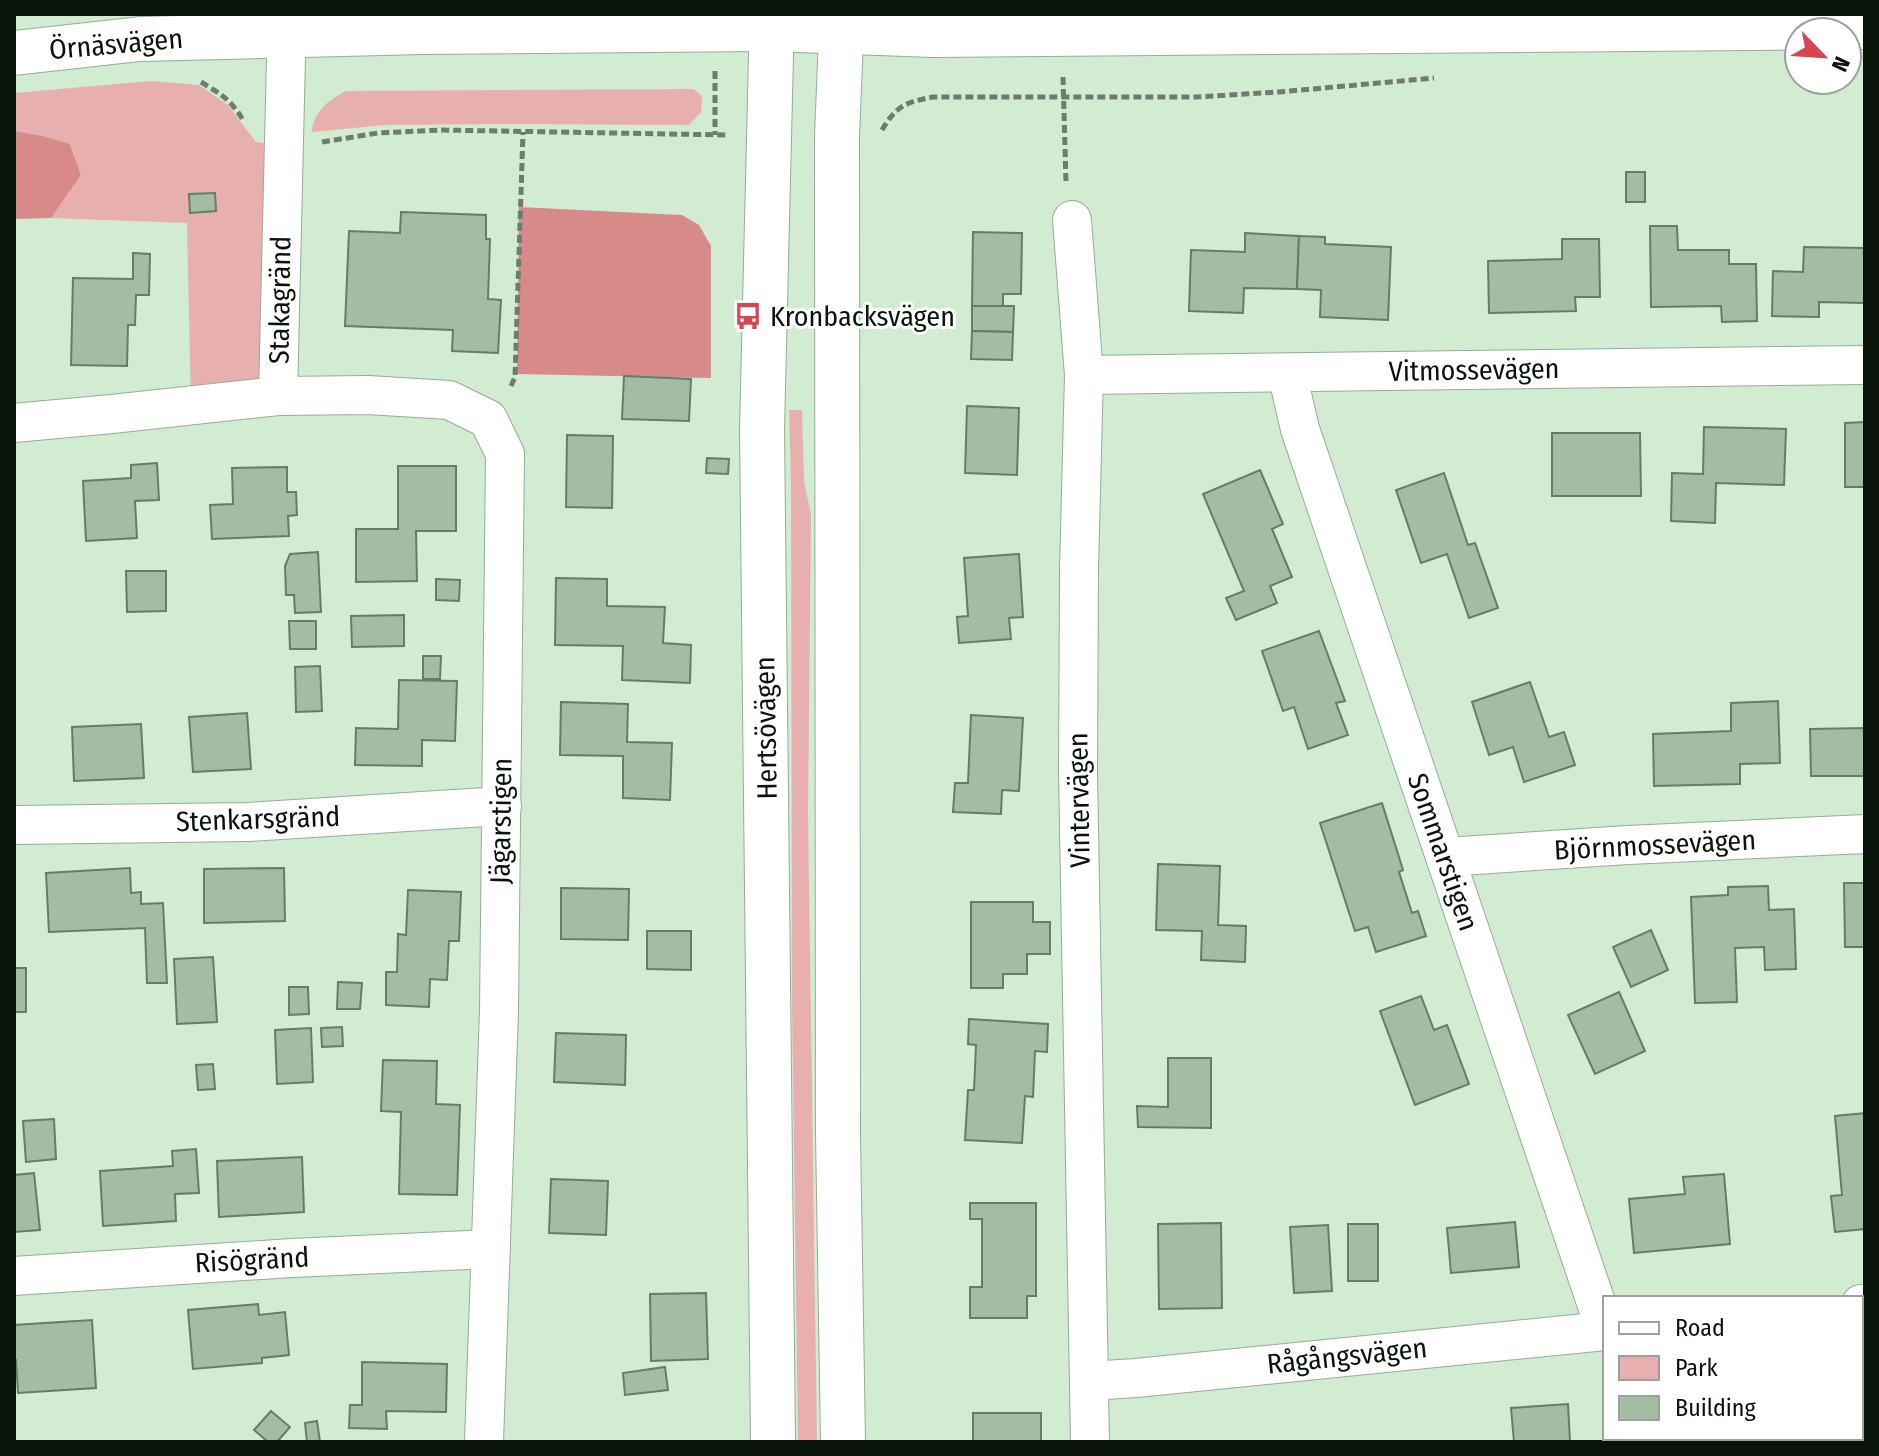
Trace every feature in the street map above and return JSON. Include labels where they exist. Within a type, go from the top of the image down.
[{"type":"main road","name":"Örnäsvägen","points":[[14,53],[286,25],[422,32],[772,22],[842,23]]},
{"type":"main road","name":"Hertsövägen","points":[[772,22],[762,429],[773,1442]]},
{"type":"main road","points":[[843,1442],[838,1134],[837,136],[842,23],[933,35],[1865,27]]},
{"type":"street","name":"Stakagränd","points":[[14,423],[278,396],[286,25]]},
{"type":"street","name":"Vintervägen","points":[[1072,220],[1084,375],[1078,772],[1090,1442]]},
{"type":"street","name":"Vitmossevägen","points":[[1084,375],[1865,365]]},
{"type":"street","name":"Sommarstigen","points":[[1287,373],[1300,429],[1603,1324]]},
{"type":"street","points":[[278,396],[368,395],[449,400],[488,419]]},
{"type":"street","name":"Jägarstigen","points":[[484,1442],[498,1026],[505,454],[488,419]]},
{"type":"street","name":"Stenkarsgränd","points":[[14,825],[248,822],[502,806]]},
{"type":"street","name":"Björnmossevägen","points":[[1445,857],[1865,834]]},
{"type":"street","name":"Risögränd","points":[[14,1276],[491,1249]]},
{"type":"street","name":"Rågångsvägen","points":[[1089,1381],[1603,1330]]},
{"type":"path","points":[[1064,33],[1063,96],[1067,187],[1072,220]]},
{"type":"path","points":[[837,136],[873,137],[881,132],[891,114],[901,106],[933,97],[1196,97],[1437,77]]},
{"type":"path","points":[[199,82],[233,103],[247,125],[253,143],[338,141],[378,133],[441,130],[770,135]]},
{"type":"path","points":[[488,419],[503,406],[515,377],[523,132]]},
{"type":"green space","points":[[151,81],[199,85],[228,105],[256,142],[284,146],[280,396],[191,405],[187,223],[51,218],[81,175],[70,144],[14,131],[14,93]]},
{"type":"green space","points":[[694,89],[702,96],[701,112],[689,125],[385,125],[312,132],[323,107],[346,91]]},
{"type":"green space","points":[[789,410],[802,410],[804,482],[811,514],[808,813],[817,1442],[798,1442]]},
{"type":"shaded area","points":[[14,131],[70,144],[81,175],[51,218],[14,219]]},
{"type":"shaded area","points":[[519,207],[682,215],[699,225],[711,246],[711,378],[517,374]]},
{"type":"building","points":[[1626,172],[1645,172],[1645,202],[1626,202]]},
{"type":"building","points":[[215,193],[216,211],[190,213],[189,194]]},
{"type":"building","points":[[401,212],[486,215],[486,239],[490,239],[488,299],[501,300],[498,353],[452,351],[453,330],[345,326],[349,231],[400,233]]},
{"type":"building","points":[[1650,226],[1677,226],[1678,250],[1729,250],[1729,264],[1756,264],[1757,321],[1722,322],[1721,306],[1651,307]]},
{"type":"building","points":[[973,232],[1022,233],[1021,294],[1003,294],[1003,306],[972,306]]},
{"type":"building","points":[[1245,233],[1299,236],[1297,289],[1244,288],[1243,313],[1189,311],[1191,250],[1245,252]]},
{"type":"building","points":[[1299,236],[1325,237],[1325,244],[1391,247],[1388,320],[1320,317],[1321,290],[1297,289]]},
{"type":"building","points":[[1562,239],[1599,239],[1600,297],[1575,297],[1576,311],[1489,313],[1488,261],[1562,259]]},
{"type":"building","points":[[1804,247],[1865,248],[1865,303],[1819,302],[1819,317],[1772,316],[1773,271],[1803,272]]},
{"type":"building","points":[[133,253],[150,254],[149,295],[136,295],[135,325],[128,325],[127,366],[71,365],[73,278],[133,279]]},
{"type":"building","points":[[972,306],[1014,306],[1013,332],[972,331]]},
{"type":"building","points":[[972,331],[1013,332],[1012,360],[971,359]]},
{"type":"building","points":[[624,376],[691,379],[689,421],[622,419]]},
{"type":"building","points":[[967,406],[1019,408],[1017,475],[965,473]]},
{"type":"building","points":[[1865,422],[1865,487],[1845,487],[1845,423]]},
{"type":"building","points":[[1704,427],[1786,429],[1784,485],[1716,483],[1715,523],[1671,521],[1672,473],[1703,474]]},
{"type":"building","points":[[1552,433],[1640,433],[1641,496],[1552,496]]},
{"type":"building","points":[[567,435],[613,436],[612,508],[566,507]]},
{"type":"building","points":[[707,458],[729,459],[728,474],[706,473]]},
{"type":"building","points":[[157,463],[159,500],[135,501],[137,538],[86,541],[83,481],[131,478],[131,465]]},
{"type":"building","points":[[398,466],[456,466],[456,531],[416,531],[417,581],[356,582],[356,529],[398,529]]},
{"type":"building","points":[[287,467],[287,492],[296,492],[297,515],[288,516],[289,536],[212,539],[210,505],[233,504],[232,468]]},
{"type":"building","points":[[1260,470],[1283,524],[1272,529],[1292,577],[1270,586],[1277,603],[1236,620],[1226,598],[1244,591],[1203,494]]},
{"type":"building","points":[[1444,473],[1468,545],[1475,543],[1498,608],[1469,618],[1447,554],[1421,563],[1396,490]]},
{"type":"building","points":[[318,552],[321,612],[295,613],[294,595],[286,595],[285,566],[290,554]]},
{"type":"building","points":[[1019,554],[1023,617],[1009,618],[1011,639],[959,643],[957,617],[968,616],[964,558]]},
{"type":"building","points":[[126,571],[166,571],[166,611],[127,612]]},
{"type":"building","points":[[556,578],[607,579],[607,606],[665,607],[663,643],[691,645],[690,683],[622,680],[623,646],[555,645]]},
{"type":"building","points":[[436,579],[460,580],[459,601],[436,600]]},
{"type":"building","points":[[404,615],[404,646],[352,647],[351,616]]},
{"type":"building","points":[[289,621],[316,621],[316,649],[290,649]]},
{"type":"building","points":[[1319,631],[1345,701],[1336,703],[1348,735],[1308,749],[1294,707],[1283,711],[1262,651]]},
{"type":"building","points":[[423,656],[441,656],[440,679],[423,679]]},
{"type":"building","points":[[320,666],[322,711],[296,712],[295,667]]},
{"type":"building","points":[[399,680],[457,681],[455,741],[422,740],[422,766],[355,765],[356,728],[398,729]]},
{"type":"building","points":[[1530,682],[1549,737],[1564,732],[1575,765],[1524,782],[1513,747],[1489,755],[1472,702]]},
{"type":"building","points":[[1778,701],[1780,763],[1740,764],[1740,784],[1654,786],[1653,734],[1731,731],[1731,703]]},
{"type":"building","points":[[561,702],[628,704],[627,742],[672,743],[670,800],[623,798],[623,756],[560,755]]},
{"type":"building","points":[[247,713],[251,769],[193,772],[189,717]]},
{"type":"building","points":[[971,715],[1023,718],[1019,791],[1002,790],[1001,814],[953,812],[955,783],[968,783]]},
{"type":"building","points":[[141,724],[144,778],[74,781],[72,727]]},
{"type":"building","points":[[1865,728],[1865,776],[1811,776],[1810,729]]},
{"type":"building","points":[[1382,803],[1403,870],[1399,872],[1412,913],[1418,911],[1426,936],[1376,952],[1368,927],[1355,931],[1320,823]]},
{"type":"building","points":[[1158,864],[1220,866],[1218,925],[1246,926],[1245,962],[1201,960],[1202,931],[1156,930]]},
{"type":"building","points":[[130,868],[131,893],[141,892],[141,904],[163,903],[167,983],[147,983],[145,928],[49,932],[46,873]]},
{"type":"building","points":[[284,868],[285,921],[204,923],[204,869]]},
{"type":"building","points":[[1844,883],[1865,883],[1865,947],[1845,947]]},
{"type":"building","points":[[1768,886],[1769,910],[1794,909],[1796,969],[1765,970],[1764,947],[1735,948],[1737,1002],[1695,1003],[1691,897],[1728,895],[1728,887]]},
{"type":"building","points":[[561,888],[629,889],[628,940],[561,939]]},
{"type":"building","points":[[408,890],[461,892],[459,941],[449,941],[447,980],[430,979],[429,1007],[386,1005],[386,972],[397,972],[398,934],[406,935]]},
{"type":"building","points":[[971,902],[1033,902],[1033,922],[1050,922],[1050,954],[1027,954],[1027,974],[1003,974],[1003,988],[971,988]]},
{"type":"building","points":[[1651,930],[1668,970],[1631,987],[1613,947]]},
{"type":"building","points":[[647,931],[691,931],[691,970],[647,969]]},
{"type":"building","points":[[213,957],[217,1022],[177,1024],[174,959]]},
{"type":"building","points":[[14,968],[26,968],[26,1012],[14,1012]]},
{"type":"building","points":[[338,982],[362,983],[360,1009],[337,1009]]},
{"type":"building","points":[[289,987],[308,987],[309,1014],[289,1015]]},
{"type":"building","points":[[1619,992],[1645,1051],[1595,1074],[1568,1015]]},
{"type":"building","points":[[1421,996],[1434,1030],[1447,1025],[1469,1084],[1415,1105],[1380,1011]]},
{"type":"building","points":[[969,1019],[1048,1024],[1047,1052],[1035,1051],[1033,1097],[1025,1096],[1022,1143],[965,1140],[968,1090],[974,1090],[976,1045],[968,1044]]},
{"type":"building","points":[[342,1027],[343,1046],[322,1047],[321,1028]]},
{"type":"building","points":[[311,1028],[313,1082],[277,1084],[275,1030]]},
{"type":"building","points":[[556,1033],[626,1035],[625,1085],[554,1082]]},
{"type":"building","points":[[1168,1058],[1211,1058],[1211,1128],[1138,1127],[1137,1106],[1168,1107]]},
{"type":"building","points":[[383,1060],[437,1061],[436,1104],[460,1105],[457,1195],[399,1194],[401,1112],[381,1111]]},
{"type":"building","points":[[213,1064],[215,1089],[198,1090],[196,1065]]},
{"type":"building","points":[[1865,1113],[1865,1229],[1835,1232],[1831,1196],[1842,1195],[1835,1116]]},
{"type":"building","points":[[54,1119],[56,1159],[26,1162],[23,1121]]},
{"type":"building","points":[[196,1149],[199,1193],[175,1194],[176,1221],[103,1226],[100,1171],[173,1166],[172,1151]]},
{"type":"building","points":[[302,1157],[304,1212],[219,1217],[217,1161]]},
{"type":"building","points":[[34,1173],[40,1230],[14,1232],[14,1175]]},
{"type":"building","points":[[1724,1174],[1730,1244],[1634,1253],[1629,1199],[1685,1194],[1683,1177]]},
{"type":"building","points":[[551,1179],[608,1181],[606,1235],[549,1233]]},
{"type":"building","points":[[970,1203],[1036,1203],[1036,1296],[1027,1296],[1027,1318],[970,1318],[970,1287],[982,1287],[982,1219],[970,1219]]},
{"type":"building","points":[[1515,1222],[1519,1267],[1451,1273],[1447,1228]]},
{"type":"building","points":[[1221,1223],[1222,1308],[1159,1309],[1158,1224]]},
{"type":"building","points":[[1348,1224],[1378,1224],[1378,1281],[1348,1281]]},
{"type":"building","points":[[1328,1225],[1332,1291],[1294,1293],[1290,1227]]},
{"type":"building","points":[[706,1293],[708,1359],[651,1361],[650,1294]]},
{"type":"building","points":[[258,1304],[259,1315],[285,1312],[289,1355],[262,1358],[262,1363],[193,1369],[188,1310]]},
{"type":"building","points":[[92,1320],[96,1388],[18,1393],[14,1325]]},
{"type":"building","points":[[362,1362],[447,1364],[446,1412],[386,1411],[387,1429],[349,1428],[350,1405],[362,1405]]},
{"type":"building","points":[[665,1367],[668,1390],[625,1395],[623,1373]]},
{"type":"building","points":[[1568,1404],[1570,1442],[1514,1442],[1511,1408]]},
{"type":"building","points":[[271,1411],[290,1427],[277,1442],[268,1442],[254,1430]]},
{"type":"building","points":[[973,1413],[1041,1413],[1041,1442],[973,1442]]},
{"type":"building","points":[[317,1421],[320,1442],[307,1442],[305,1423]]},
{"type":"building","points":[[1712,1440],[1791,1440],[1791,1442]]},
{"type":"place","name":"Kronbacksvägen","points":[[748,316]]}]
